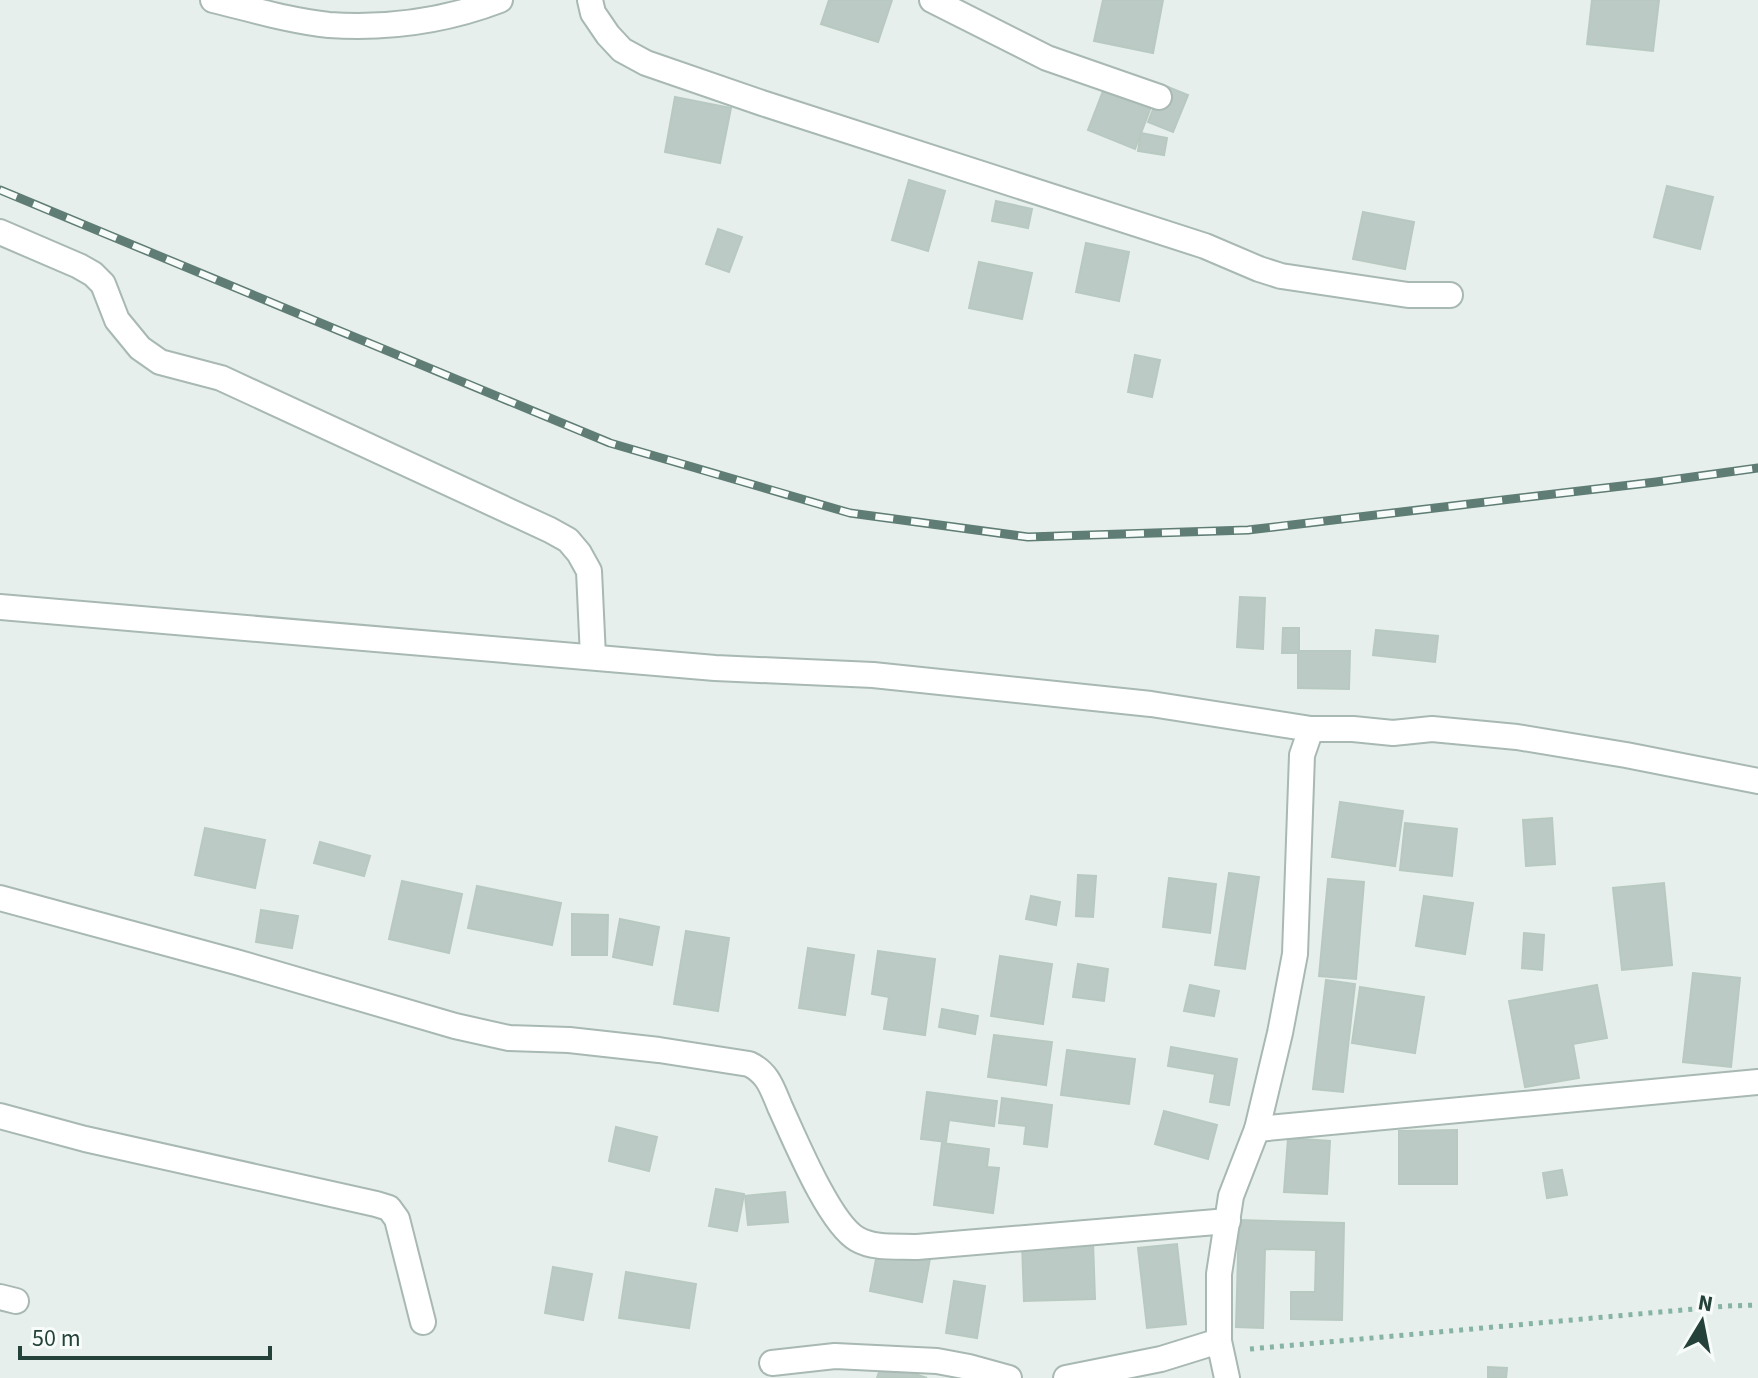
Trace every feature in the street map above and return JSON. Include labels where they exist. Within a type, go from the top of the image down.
[{"type":"street","points":[[213,0],[327,25],[386,27],[443,18],[500,0]]},
{"type":"street","points":[[590,0],[600,25],[622,50],[646,63],[762,103],[1205,246],[1281,276],[1408,295],[1450,295]]},
{"type":"street","points":[[932,0],[1047,58],[1159,97]]},
{"type":"street","points":[[0,232],[93,274],[103,284],[117,320],[140,348],[160,362],[221,378],[568,540],[589,571],[593,657]]},
{"type":"street","points":[[0,607],[715,668],[873,675],[1151,704],[1311,729],[1393,733],[1432,729],[1517,737],[1758,781]]},
{"type":"street","points":[[1227,1378],[1220,1346],[1219,1274],[1231,1196],[1257,1129],[1295,954],[1302,755],[1311,729]]},
{"type":"street","points":[[0,898],[509,1038],[569,1040],[749,1064],[767,1076],[795,1140],[836,1219],[846,1231],[870,1244],[917,1247],[1228,1221]]},
{"type":"street","points":[[1257,1129],[1758,1082]]},
{"type":"street","points":[[0,1116],[85,1139],[389,1208],[397,1219],[423,1322]]},
{"type":"street","points":[[1066,1378],[1220,1346]]},
{"type":"street","points":[[772,1363],[835,1356],[937,1361],[1009,1378]]},
{"type":"path","points":[[1220,1346],[1758,1305]]},
{"type":"building","points":[[829,0],[892,0],[878,42],[821,24]]},
{"type":"building","points":[[1103,0],[1163,0],[1153,53],[1094,41]]},
{"type":"building","points":[[1592,0],[1659,0],[1653,51],[1587,44]]},
{"type":"building","points":[[1110,73],[1157,91],[1135,149],[1088,130]]},
{"type":"building","points":[[1163,85],[1188,95],[1173,132],[1148,122]]},
{"type":"building","points":[[675,97],[731,108],[720,163],[665,152]]},
{"type":"building","points":[[1141,133],[1167,138],[1164,155],[1138,151]]},
{"type":"building","points":[[909,180],[945,191],[928,251],[892,240]]},
{"type":"building","points":[[1667,186],[1713,197],[1700,249],[1654,237]]},
{"type":"building","points":[[996,201],[1032,209],[1028,228],[992,221]]},
{"type":"building","points":[[1363,212],[1414,222],[1405,269],[1353,259]]},
{"type":"building","points":[[718,229],[742,237],[729,272],[706,264]]},
{"type":"building","points":[[1086,243],[1129,252],[1119,301],[1076,292]]},
{"type":"building","points":[[979,262],[1032,273],[1022,319],[969,308]]},
{"type":"building","points":[[1135,355],[1160,360],[1152,397],[1128,392]]},
{"type":"building","points":[[1240,597],[1265,598],[1263,649],[1237,647]]},
{"type":"building","points":[[1283,628],[1299,628],[1299,651],[1350,651],[1349,689],[1298,688],[1298,653],[1282,653]]},
{"type":"building","points":[[1376,630],[1438,636],[1435,662],[1373,655]]},
{"type":"building","points":[[1340,802],[1403,811],[1395,866],[1332,857]]},
{"type":"building","points":[[1552,818],[1555,864],[1526,866],[1523,820]]},
{"type":"building","points":[[1405,823],[1457,829],[1452,876],[1400,870]]},
{"type":"building","points":[[205,828],[265,840],[255,888],[195,875]]},
{"type":"building","points":[[320,842],[370,856],[364,876],[314,863]]},
{"type":"building","points":[[1229,873],[1259,877],[1245,969],[1215,965]]},
{"type":"building","points":[[1078,875],[1096,876],[1093,917],[1076,916]]},
{"type":"building","points":[[1169,878],[1216,884],[1210,933],[1163,927]]},
{"type":"building","points":[[1328,879],[1364,882],[1356,979],[1319,976]]},
{"type":"building","points":[[402,881],[462,894],[449,953],[389,939]]},
{"type":"building","points":[[1664,883],[1672,965],[1622,970],[1613,888]]},
{"type":"building","points":[[477,886],[561,903],[552,945],[468,928]]},
{"type":"building","points":[[1031,896],[1060,902],[1056,925],[1026,919]]},
{"type":"building","points":[[1424,896],[1473,903],[1465,954],[1416,946]]},
{"type":"building","points":[[261,910],[298,916],[292,948],[256,942]]},
{"type":"building","points":[[572,914],[608,915],[607,955],[572,955]]},
{"type":"building","points":[[620,919],[659,927],[652,965],[613,957]]},
{"type":"building","points":[[686,931],[729,938],[718,1011],[674,1004]]},
{"type":"building","points":[[1524,933],[1544,935],[1542,970],[1522,968]]},
{"type":"building","points":[[808,948],[854,955],[845,1015],[799,1008]]},
{"type":"building","points":[[878,951],[935,959],[925,1035],[884,1029],[889,997],[872,994]]},
{"type":"building","points":[[1000,956],[1052,964],[1043,1024],[991,1016]]},
{"type":"building","points":[[1078,964],[1108,969],[1104,1001],[1073,997]]},
{"type":"building","points":[[1693,973],[1740,978],[1731,1067],[1683,1062]]},
{"type":"building","points":[[1326,980],[1355,984],[1343,1092],[1313,1089]]},
{"type":"building","points":[[1190,985],[1219,991],[1214,1016],[1184,1011]]},
{"type":"building","points":[[1597,985],[1607,1038],[1573,1044],[1579,1078],[1525,1087],[1509,1001]]},
{"type":"building","points":[[1360,987],[1424,997],[1415,1053],[1352,1043]]},
{"type":"building","points":[[942,1009],[978,1016],[975,1034],[939,1027]]},
{"type":"building","points":[[994,1035],[1052,1042],[1046,1085],[988,1077]]},
{"type":"building","points":[[1171,1047],[1237,1059],[1229,1105],[1210,1102],[1215,1074],[1168,1066]]},
{"type":"building","points":[[1067,1050],[1135,1059],[1129,1104],[1061,1095]]},
{"type":"building","points":[[927,1092],[997,1101],[994,1126],[949,1120],[946,1142],[921,1139]]},
{"type":"building","points":[[1002,1098],[1052,1105],[1047,1147],[1024,1144],[1026,1126],[999,1123]]},
{"type":"building","points":[[1164,1111],[1217,1125],[1208,1159],[1155,1144]]},
{"type":"building","points":[[616,1127],[657,1137],[649,1171],[609,1161]]},
{"type":"building","points":[[1457,1130],[1457,1184],[1399,1184],[1399,1131]]},
{"type":"building","points":[[1288,1138],[1330,1141],[1327,1194],[1284,1192]]},
{"type":"building","points":[[942,1143],[989,1149],[987,1167],[999,1168],[993,1213],[934,1205]]},
{"type":"building","points":[[1562,1170],[1567,1195],[1547,1198],[1543,1173]]},
{"type":"building","points":[[716,1189],[744,1194],[737,1231],[709,1226]]},
{"type":"building","points":[[785,1192],[788,1222],[748,1225],[745,1196]]},
{"type":"building","points":[[1239,1220],[1344,1223],[1342,1320],[1291,1319],[1291,1292],[1315,1292],[1316,1250],[1265,1249],[1263,1328],[1236,1327]]},
{"type":"building","points":[[1093,1242],[1095,1299],[1024,1301],[1022,1244]]},
{"type":"building","points":[[879,1243],[931,1253],[922,1302],[870,1291]]},
{"type":"building","points":[[1177,1244],[1186,1324],[1147,1328],[1138,1248]]},
{"type":"building","points":[[553,1267],[592,1274],[583,1320],[545,1313]]},
{"type":"building","points":[[626,1272],[696,1284],[689,1328],[619,1318]]},
{"type":"building","points":[[954,1281],[985,1286],[977,1338],[946,1333]]},
{"type":"building","points":[[882,1363],[927,1378],[877,1378]]},
{"type":"building","points":[[1488,1367],[1507,1368],[1506,1378],[1488,1378]]},
{"type":"railway","points":[[0,190],[610,443],[850,513],[1028,537],[1248,530],[1758,468]]}]
